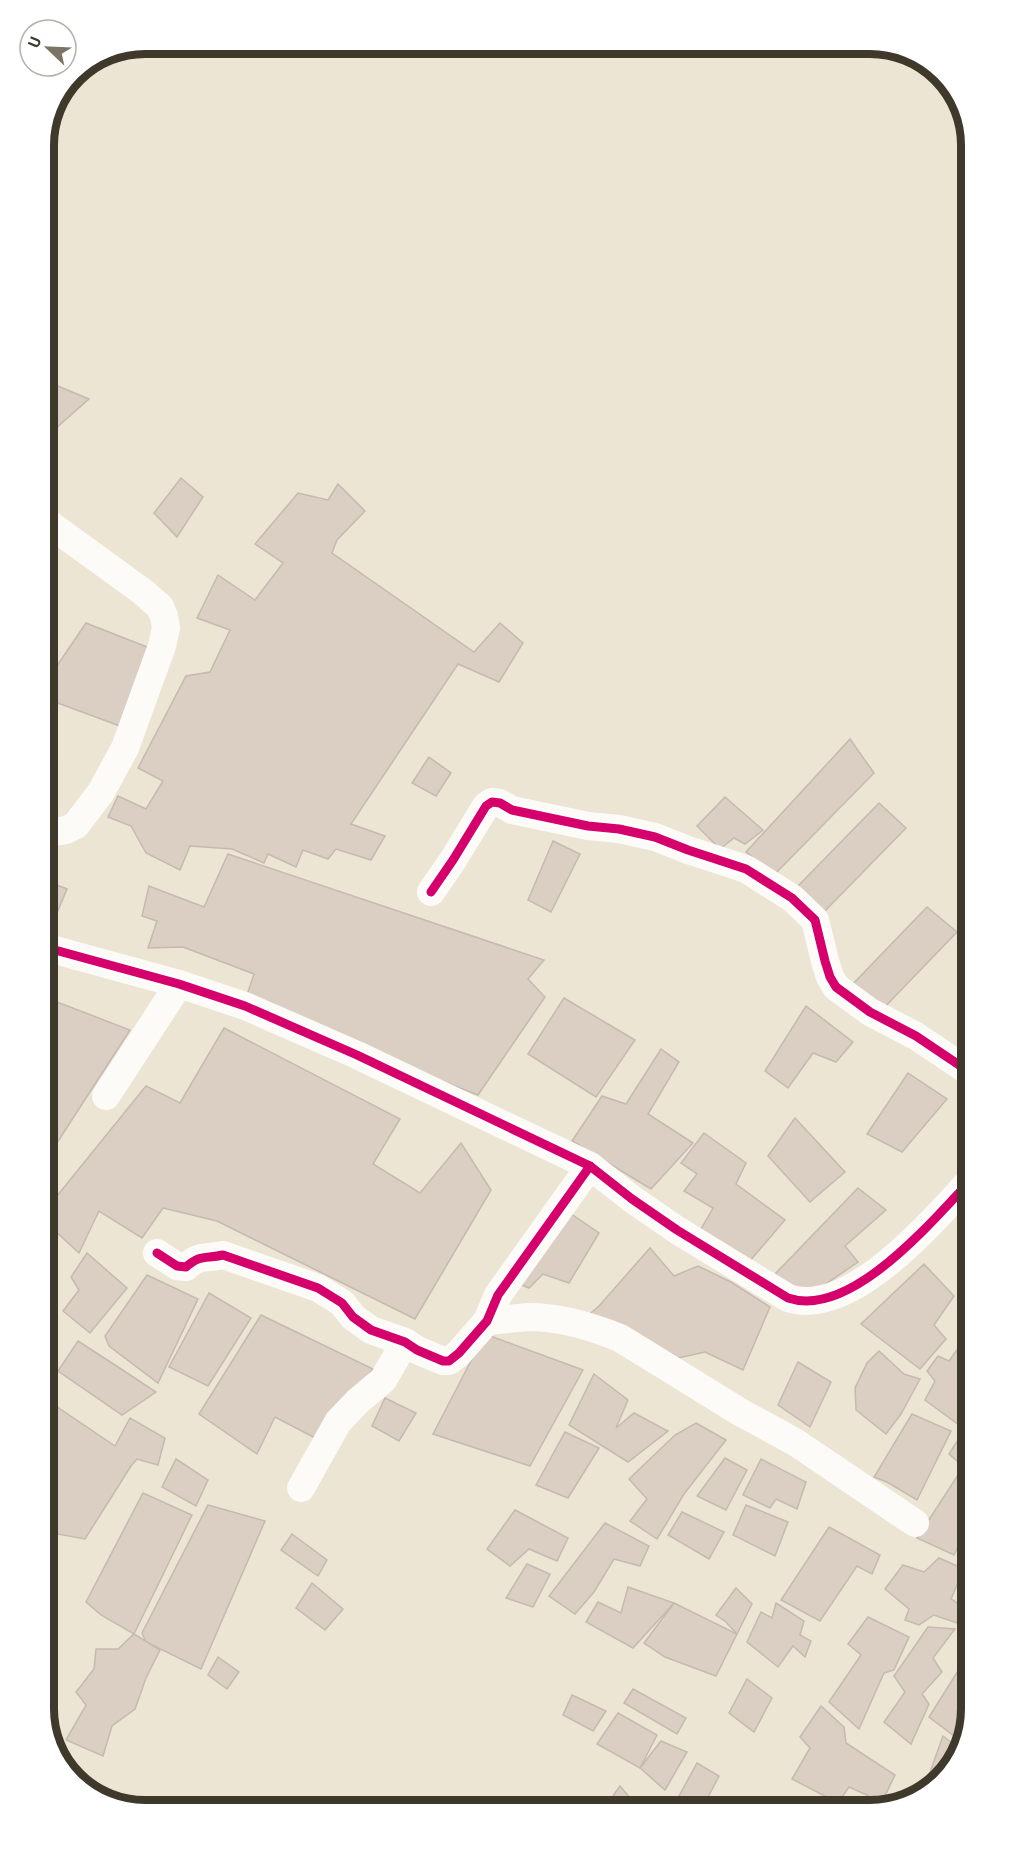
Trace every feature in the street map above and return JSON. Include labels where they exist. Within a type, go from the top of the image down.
[{"type":"street","points":[[54,527],[160,607],[166,628],[162,646],[125,748],[101,792],[75,825],[66,830],[54,832]]},
{"type":"street","points":[[431,892],[486,806],[492,802],[519,811],[588,826],[619,829],[655,837],[746,869],[792,898],[815,920],[830,977],[836,987],[870,1012],[916,1036],[961,1066]]},
{"type":"street","points":[[54,950],[179,984],[245,1006],[357,1054],[590,1166],[677,1230],[788,1298],[799,1302],[816,1301],[866,1279],[911,1244],[961,1197]]},
{"type":"street","points":[[106,1096],[179,984]]},
{"type":"street","points":[[158,1253],[177,1266],[186,1267],[194,1259],[223,1256],[318,1288],[342,1303],[353,1317],[371,1330],[405,1342],[443,1361],[449,1361],[454,1359],[487,1321],[498,1295],[590,1166]]},
{"type":"street","points":[[487,1321],[530,1317],[600,1330],[620,1338],[730,1407],[795,1442],[915,1523]]},
{"type":"street","points":[[301,1488],[338,1422],[383,1380],[405,1342]]},
{"type":"building","points":[[54,384],[89,399],[55,429]]},
{"type":"building","points":[[181,478],[203,497],[177,537],[154,513]]},
{"type":"building","points":[[338,484],[365,511],[337,540],[332,553],[474,652],[500,623],[523,643],[499,682],[458,664],[351,824],[385,836],[371,860],[336,849],[328,859],[303,850],[296,867],[268,854],[264,863],[232,849],[190,846],[180,870],[146,853],[131,826],[108,817],[118,796],[146,809],[163,781],[138,768],[186,676],[210,672],[230,630],[197,618],[218,575],[255,600],[283,563],[255,544],[298,493],[328,500]]},
{"type":"building","points":[[86,623],[157,651],[120,726],[54,702],[54,670]]},
{"type":"building","points":[[850,739],[874,773],[774,875],[746,852]]},
{"type":"building","points":[[429,757],[451,773],[436,796],[412,783]]},
{"type":"building","points":[[725,797],[763,830],[745,844],[734,838],[720,849],[697,826]]},
{"type":"building","points":[[879,803],[906,828],[824,912],[798,886]]},
{"type":"building","points":[[553,841],[580,854],[551,912],[528,900]]},
{"type":"building","points":[[228,854],[544,960],[528,979],[545,997],[478,1095],[244,1004],[254,974],[183,947],[148,948],[157,921],[142,916],[149,886],[204,907]]},
{"type":"building","points":[[54,884],[67,889],[54,920]]},
{"type":"building","points":[[927,907],[957,932],[878,1014],[849,988]]},
{"type":"building","points":[[564,998],[635,1040],[596,1097],[528,1054]]},
{"type":"building","points":[[54,1001],[130,1030],[54,1148]]},
{"type":"building","points":[[806,1006],[853,1042],[836,1062],[813,1053],[788,1088],[765,1071]]},
{"type":"building","points":[[224,1028],[400,1119],[373,1164],[420,1193],[461,1143],[491,1190],[415,1319],[217,1221],[163,1208],[142,1238],[99,1211],[79,1253],[54,1230],[54,1200],[146,1086],[180,1103]]},
{"type":"building","points":[[661,1049],[679,1062],[648,1114],[693,1143],[651,1189],[572,1141],[602,1096],[626,1104]]},
{"type":"building","points":[[908,1073],[947,1099],[902,1152],[867,1134]]},
{"type":"building","points":[[795,1118],[845,1172],[810,1202],[768,1156]]},
{"type":"building","points":[[704,1133],[746,1163],[736,1184],[785,1220],[749,1262],[701,1229],[713,1208],[684,1191],[697,1174],[681,1163]]},
{"type":"building","points":[[858,1188],[886,1210],[845,1246],[858,1262],[801,1301],[775,1274]]},
{"type":"building","points":[[564,1209],[599,1233],[569,1283],[543,1274],[529,1288],[512,1281]]},
{"type":"building","points":[[650,1248],[674,1276],[698,1266],[731,1282],[770,1307],[743,1370],[705,1352],[674,1359],[587,1316],[599,1306]]},
{"type":"building","points":[[87,1253],[127,1288],[90,1333],[63,1311],[79,1290],[71,1277]]},
{"type":"building","points":[[924,1264],[954,1296],[934,1325],[946,1339],[920,1369],[861,1324]]},
{"type":"building","points":[[147,1275],[198,1299],[158,1383],[109,1346],[105,1336]]},
{"type":"building","points":[[209,1293],[251,1318],[208,1386],[169,1367]]},
{"type":"building","points":[[261,1315],[373,1369],[319,1440],[275,1417],[257,1454],[199,1414]]},
{"type":"building","points":[[485,1334],[583,1370],[530,1466],[433,1434]]},
{"type":"building","points":[[78,1341],[156,1392],[122,1415],[58,1371]]},
{"type":"building","points":[[959,1347],[961,1349],[961,1422],[959,1425],[925,1400],[935,1381],[927,1371],[938,1356],[949,1361]]},
{"type":"building","points":[[879,1351],[904,1374],[920,1379],[901,1414],[886,1434],[856,1410],[855,1388],[867,1363]]},
{"type":"building","points":[[798,1362],[831,1382],[810,1427],[778,1405]]},
{"type":"building","points":[[594,1374],[628,1400],[616,1428],[634,1413],[668,1431],[628,1462],[569,1425]]},
{"type":"building","points":[[385,1398],[416,1413],[399,1441],[372,1426]]},
{"type":"building","points":[[54,1405],[115,1446],[130,1418],[165,1438],[158,1465],[137,1459],[85,1539],[58,1534],[54,1540]]},
{"type":"building","points":[[912,1414],[951,1431],[917,1500],[874,1477]]},
{"type":"building","points":[[696,1423],[726,1440],[684,1494],[657,1539],[630,1521],[647,1499],[629,1479],[675,1435]]},
{"type":"building","points":[[565,1432],[599,1448],[568,1498],[536,1485]]},
{"type":"building","points":[[961,1435],[961,1464],[949,1454]]},
{"type":"building","points":[[725,1458],[747,1470],[726,1510],[697,1496]]},
{"type":"building","points":[[176,1459],[208,1480],[196,1506],[162,1487]]},
{"type":"building","points":[[761,1459],[806,1482],[797,1509],[776,1499],[770,1508],[743,1495]]},
{"type":"building","points":[[958,1475],[961,1477],[961,1541],[954,1555],[917,1538]]},
{"type":"building","points":[[143,1493],[192,1515],[134,1634],[101,1615],[86,1602]]},
{"type":"building","points":[[208,1505],[265,1521],[201,1669],[146,1642],[142,1633]]},
{"type":"building","points":[[746,1505],[788,1522],[775,1556],[733,1535]]},
{"type":"building","points":[[515,1510],[568,1538],[557,1561],[529,1549],[510,1566],[487,1549]]},
{"type":"building","points":[[682,1512],[724,1532],[709,1559],[668,1535]]},
{"type":"building","points":[[605,1523],[649,1546],[640,1566],[614,1559],[594,1592],[575,1614],[549,1596]]},
{"type":"building","points":[[829,1527],[880,1555],[872,1574],[857,1566],[820,1621],[781,1600]]},
{"type":"building","points":[[292,1534],[327,1560],[318,1576],[281,1550]]},
{"type":"building","points":[[939,1558],[961,1568],[961,1576],[951,1599],[961,1605],[957,1623],[934,1615],[919,1625],[905,1620],[909,1609],[885,1589],[903,1565],[924,1572]]},
{"type":"building","points":[[527,1564],[550,1574],[533,1607],[506,1598]]},
{"type":"building","points":[[312,1583],[343,1609],[325,1630],[296,1608]]},
{"type":"building","points":[[628,1587],[674,1603],[633,1648],[586,1622],[598,1602],[621,1613]]},
{"type":"building","points":[[736,1588],[752,1604],[737,1634],[716,1615]]},
{"type":"building","points":[[674,1603],[737,1634],[716,1676],[665,1657],[644,1643]]},
{"type":"building","points":[[776,1603],[804,1621],[800,1635],[811,1641],[805,1657],[793,1646],[778,1667],[747,1642],[761,1612],[772,1618]]},
{"type":"building","points":[[868,1617],[909,1637],[894,1670],[884,1673],[859,1729],[829,1702],[861,1655],[848,1644]]},
{"type":"building","points":[[928,1627],[955,1629],[933,1658],[942,1672],[922,1694],[929,1704],[911,1744],[884,1722],[905,1692],[894,1676]]},
{"type":"building","points":[[134,1634],[160,1650],[146,1678],[135,1709],[112,1726],[103,1756],[66,1740],[86,1705],[76,1692],[94,1669],[96,1649],[118,1649]]},
{"type":"building","points":[[218,1657],[239,1672],[227,1689],[208,1675]]},
{"type":"building","points":[[961,1666],[961,1709],[956,1738],[929,1717]]},
{"type":"building","points":[[747,1679],[772,1698],[754,1732],[729,1713]]},
{"type":"building","points":[[633,1689],[686,1718],[677,1734],[624,1703]]},
{"type":"building","points":[[572,1695],[606,1711],[593,1731],[563,1715]]},
{"type":"building","points":[[821,1706],[844,1727],[846,1743],[895,1775],[884,1798],[876,1799],[849,1787],[840,1800],[832,1800],[792,1779],[810,1748],[800,1737]]},
{"type":"building","points":[[618,1713],[657,1735],[640,1768],[597,1744]]},
{"type":"building","points":[[943,1736],[954,1744],[946,1760],[927,1780]]},
{"type":"building","points":[[661,1741],[687,1752],[665,1790],[640,1768]]},
{"type":"building","points":[[697,1763],[719,1776],[707,1800],[686,1800],[679,1796]]},
{"type":"building","points":[[620,1786],[632,1800],[610,1800]]},
{"type":"cycle path","points":[[431,892],[486,806],[492,802],[500,803],[512,810],[655,837],[746,869],[792,898],[815,920],[830,977],[836,987],[870,1012],[916,1036],[961,1066]]},
{"type":"cycle path","points":[[54,950],[179,984],[245,1006],[357,1055],[590,1166],[677,1230],[788,1298],[812,1301],[838,1294],[863,1281],[913,1241],[961,1191]]},
{"type":"cycle path","points":[[157,1253],[177,1266],[186,1267],[199,1259],[223,1255],[318,1288],[342,1303],[353,1317],[371,1330],[405,1342],[443,1361],[449,1361],[487,1321],[498,1295],[590,1166]]}]
